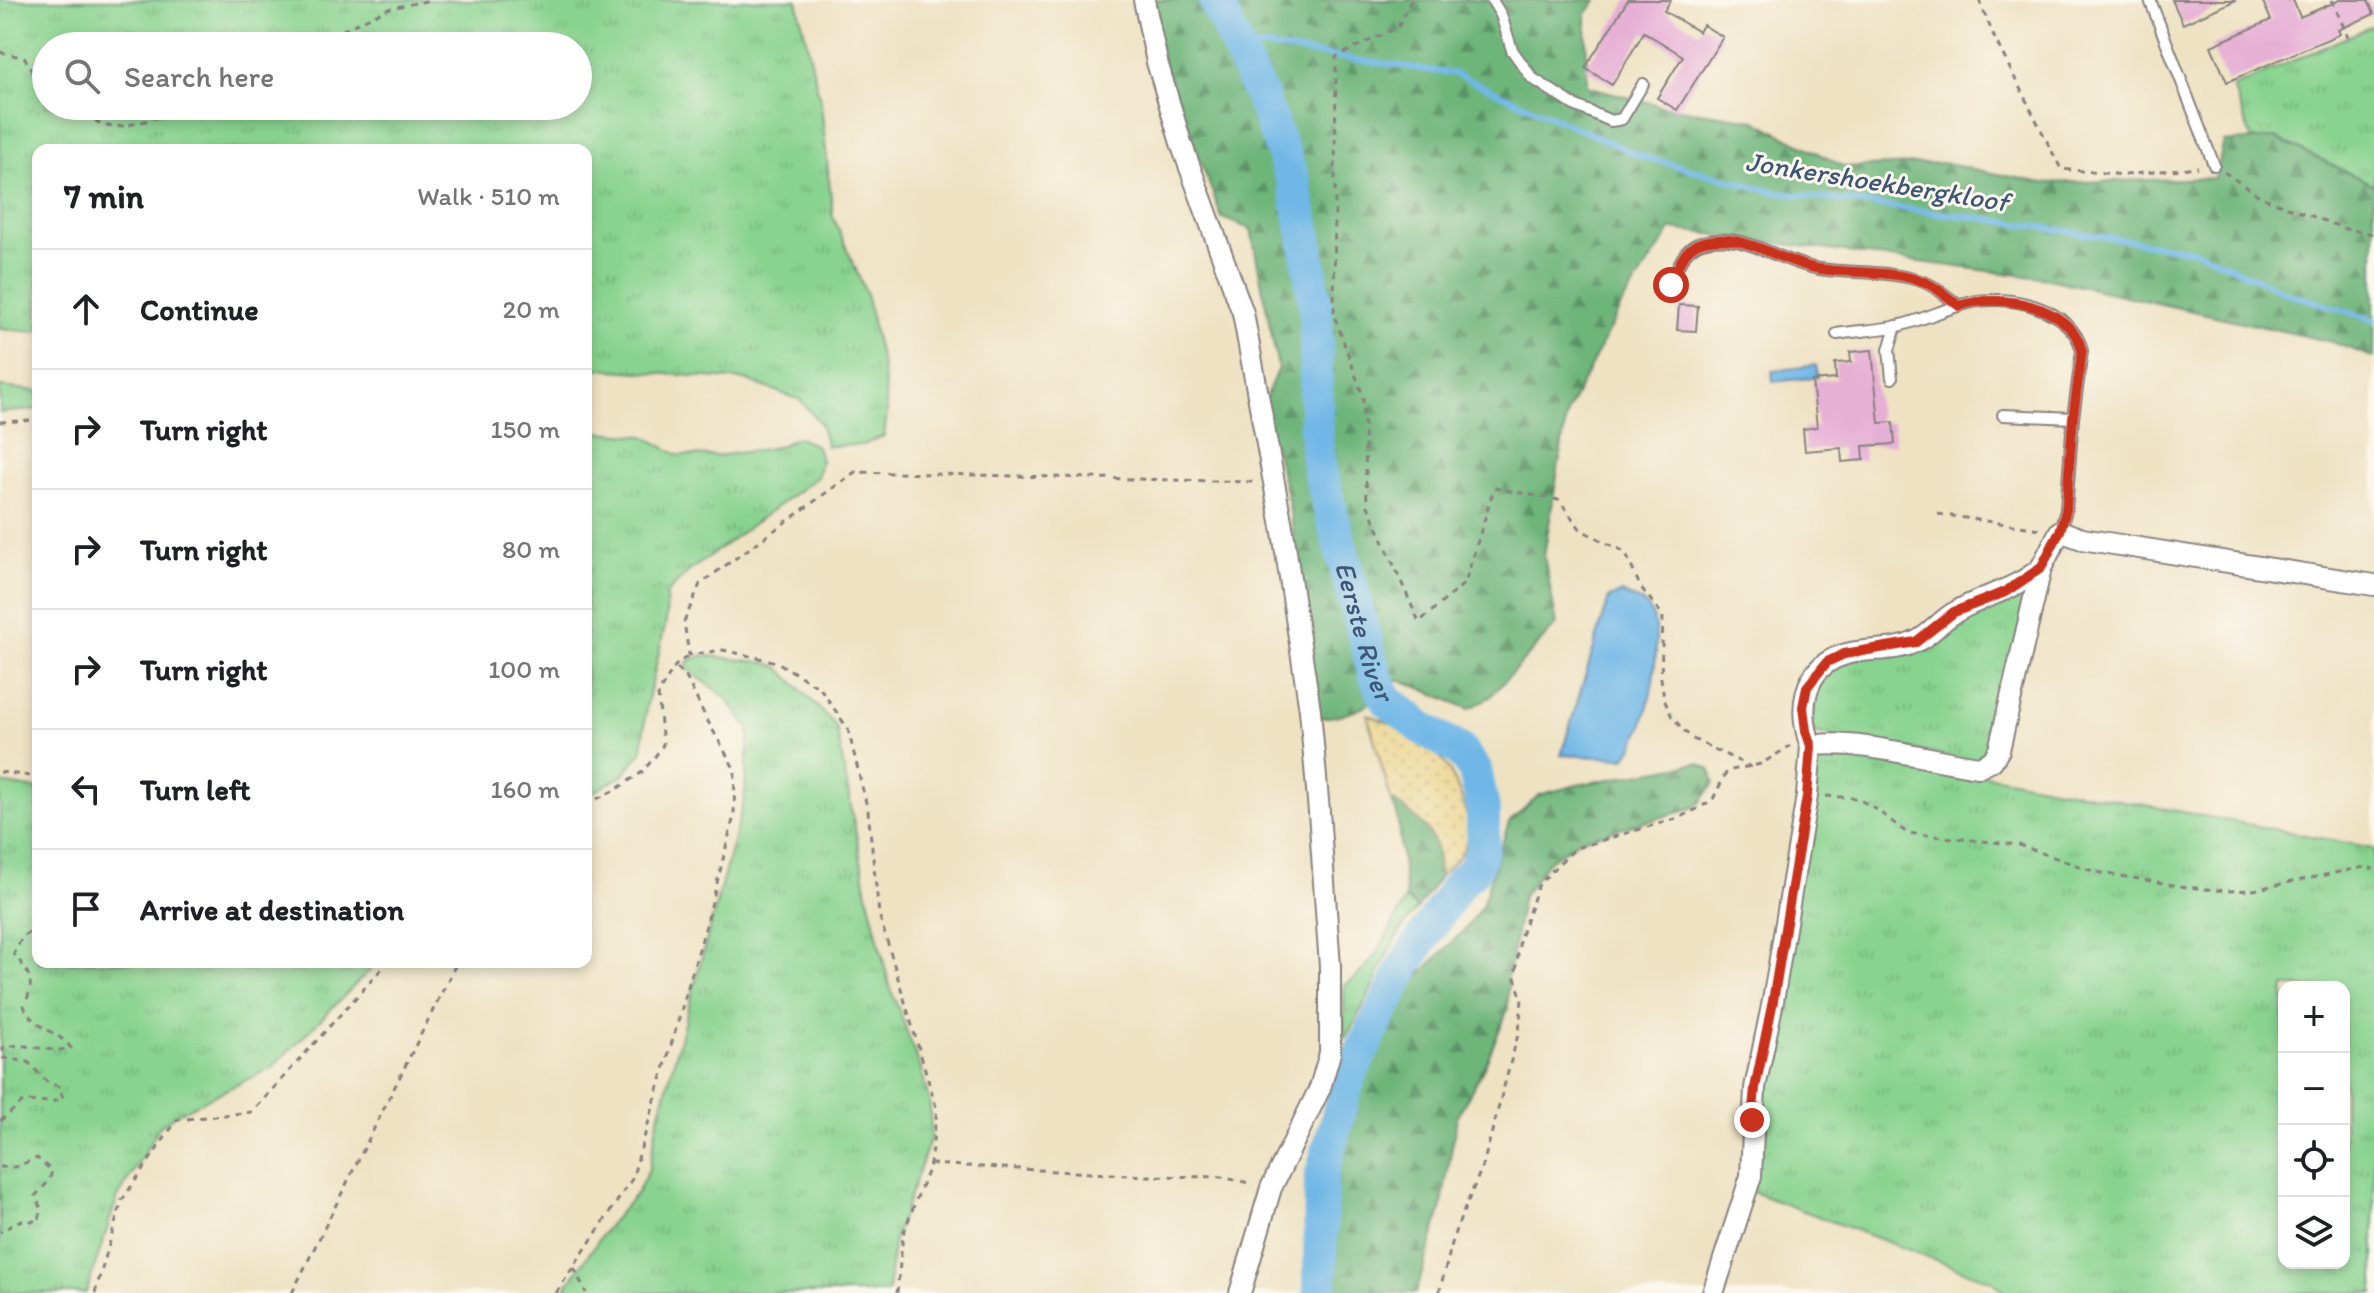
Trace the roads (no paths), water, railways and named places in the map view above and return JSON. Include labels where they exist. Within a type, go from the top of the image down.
[{"type":"street","points":[[1144,0],[1157,62],[1181,143],[1243,313],[1275,482],[1310,710],[1330,967],[1330,1053],[1320,1088],[1271,1188],[1240,1293]]},
{"type":"street","points":[[1808,739],[1979,767],[1992,761],[1999,750],[2041,568],[2060,531],[2096,542],[2374,585]]},
{"type":"street","points":[[1713,1293],[1751,1176],[1755,1088],[1773,1001],[1807,796],[1808,739],[1803,707],[1807,687],[1827,662],[1844,654],[1916,642],[1954,612],[2005,592],[2041,568]]},
{"type":"lane","points":[[1492,0],[1501,15],[1512,50],[1532,78],[1574,105],[1611,121],[1622,119],[1643,84]]},
{"type":"lane","points":[[2150,0],[2214,165]]},
{"type":"lane","points":[[1671,285],[1681,258],[1697,243],[1718,239],[1740,241],[1788,261],[1819,269],[1902,275],[1928,283],[1959,306]]},
{"type":"lane","points":[[1837,334],[1896,326],[1969,302],[2002,300],[2021,303],[2061,320],[2080,341],[2082,351],[2066,510],[2060,531]]},
{"type":"lane","points":[[1892,378],[1889,350],[1896,326]]},
{"type":"lane","points":[[2003,415],[2073,418]]},
{"type":"water","points":[[1816,365],[1818,377],[1773,382],[1772,371]]},
{"type":"water","points":[[1621,593],[1647,606],[1655,628],[1652,689],[1641,729],[1625,758],[1561,755],[1609,598]]},
{"type":"waterway","name":"Eerste River","points":[[1215,0],[1263,101],[1293,179],[1316,310],[1319,468],[1375,675],[1387,700],[1422,728],[1460,750],[1475,770],[1483,809],[1483,848],[1474,870],[1460,882],[1406,963],[1349,1077],[1321,1177],[1320,1293]]},
{"type":"waterway","name":"Jonkershoekbergkloof","points":[[1236,48],[1268,47],[1456,74],[1638,155],[1774,192],[1987,219],[2197,251],[2287,293],[2374,320]]}]
